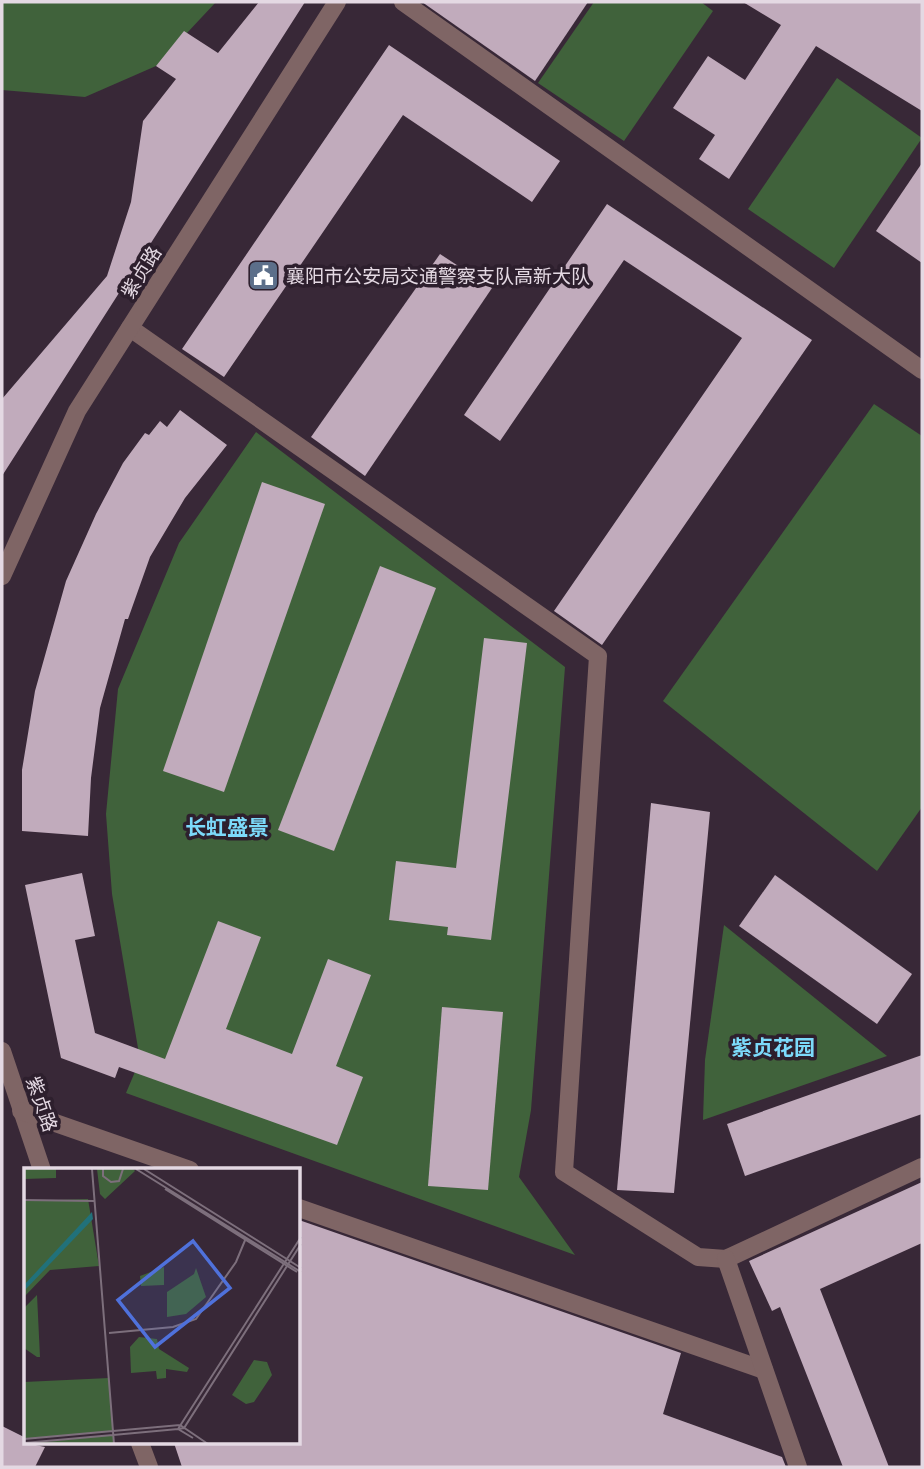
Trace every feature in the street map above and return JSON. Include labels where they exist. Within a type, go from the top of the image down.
[{"type":"street","name":"紫贞路","points":[[2,576],[77,411],[337,2]]},
{"type":"street","points":[[403,2],[922,370]]},
{"type":"street","points":[[130,328],[598,656],[564,1172],[698,1257],[726,1259],[922,1167]]},
{"type":"street","name":"紫贞路","points":[[2,1051],[42,1168]]},
{"type":"street","points":[[21,1111],[184,1168]]},
{"type":"street","points":[[301,1209],[764,1370]]},
{"type":"street","points":[[726,1259],[798,1467]]},
{"type":"street","points":[[140,1444],[149,1467]]},
{"type":"green space","points":[[2,2],[216,2],[156,66],[85,97],[2,90]]},
{"type":"green space","points":[[594,2],[701,2],[713,11],[624,141],[538,83]]},
{"type":"green space","points":[[837,78],[922,138],[834,268],[748,209]]},
{"type":"green space","points":[[874,404],[922,436],[922,807],[877,871],[663,701]]},
{"type":"green space","points":[[256,432],[565,667],[531,1110],[519,1177],[575,1255],[126,1093],[140,1060],[112,894],[106,814],[118,689],[179,543]]},
{"type":"green space","points":[[724,925],[887,1056],[703,1120],[705,1060]]},
{"type":"building","points":[[259,2],[305,2],[2,476],[2,399],[107,276],[131,202],[143,121],[176,79],[156,66],[184,31],[218,53]]},
{"type":"building","points":[[422,2],[588,2],[535,81]]},
{"type":"building","points":[[743,2],[922,2],[922,111],[816,46],[729,179],[699,159],[715,135],[673,108],[708,56],[745,80],[781,25]]},
{"type":"building","name":"襄阳市公安局交通警察支队高新大队","points":[[389,45],[560,161],[532,202],[403,115],[224,377],[182,349]]},
{"type":"building","points":[[922,163],[922,263],[876,231]]},
{"type":"building","points":[[607,204],[812,340],[602,645],[554,611],[742,338],[624,260],[500,441],[464,415]]},
{"type":"building","points":[[440,254],[492,288],[365,476],[311,437]]},
{"type":"building","points":[[180,410],[227,445],[185,498],[150,557],[128,619],[125,619],[100,708],[91,778],[88,836],[22,831],[22,770],[35,691],[66,581],[96,514],[123,463],[145,433],[149,435],[160,421],[167,427]]},
{"type":"building","points":[[262,482],[325,504],[224,792],[163,771]]},
{"type":"building","points":[[380,566],[436,588],[334,851],[278,830]]},
{"type":"building","points":[[484,638],[527,643],[491,940],[447,935],[448,927],[389,920],[396,861],[456,868]]},
{"type":"building","points":[[651,803],[710,812],[674,1193],[617,1190]]},
{"type":"building","points":[[82,873],[95,936],[75,940],[95,1033],[165,1059],[218,921],[261,937],[226,1029],[292,1054],[328,959],[371,975],[336,1066],[363,1077],[337,1145],[119,1067],[115,1078],[61,1058],[25,885]]},
{"type":"building","points":[[775,875],[912,974],[877,1024],[739,926]]},
{"type":"building","points":[[442,1007],[503,1012],[488,1190],[428,1186]]},
{"type":"building","points":[[922,1055],[922,1114],[745,1176],[727,1124]]},
{"type":"building","points":[[922,1182],[922,1243],[820,1289],[889,1467],[843,1467],[780,1307],[772,1311],[749,1261]]},
{"type":"building","points":[[301,1221],[681,1353],[663,1414],[782,1457],[786,1467],[182,1467],[174,1444],[301,1444]]},
{"type":"building","points":[[2,1426],[24,1437],[24,1444],[45,1447],[35,1467],[2,1467]]},
{"type":"place","name":"襄阳市公安局交通警察支队高新大队","points":[[263,276]]},
{"type":"district","name":"长虹盛景","points":[[227,828]]},
{"type":"district","name":"紫贞花园","points":[[773,1048]]}]
